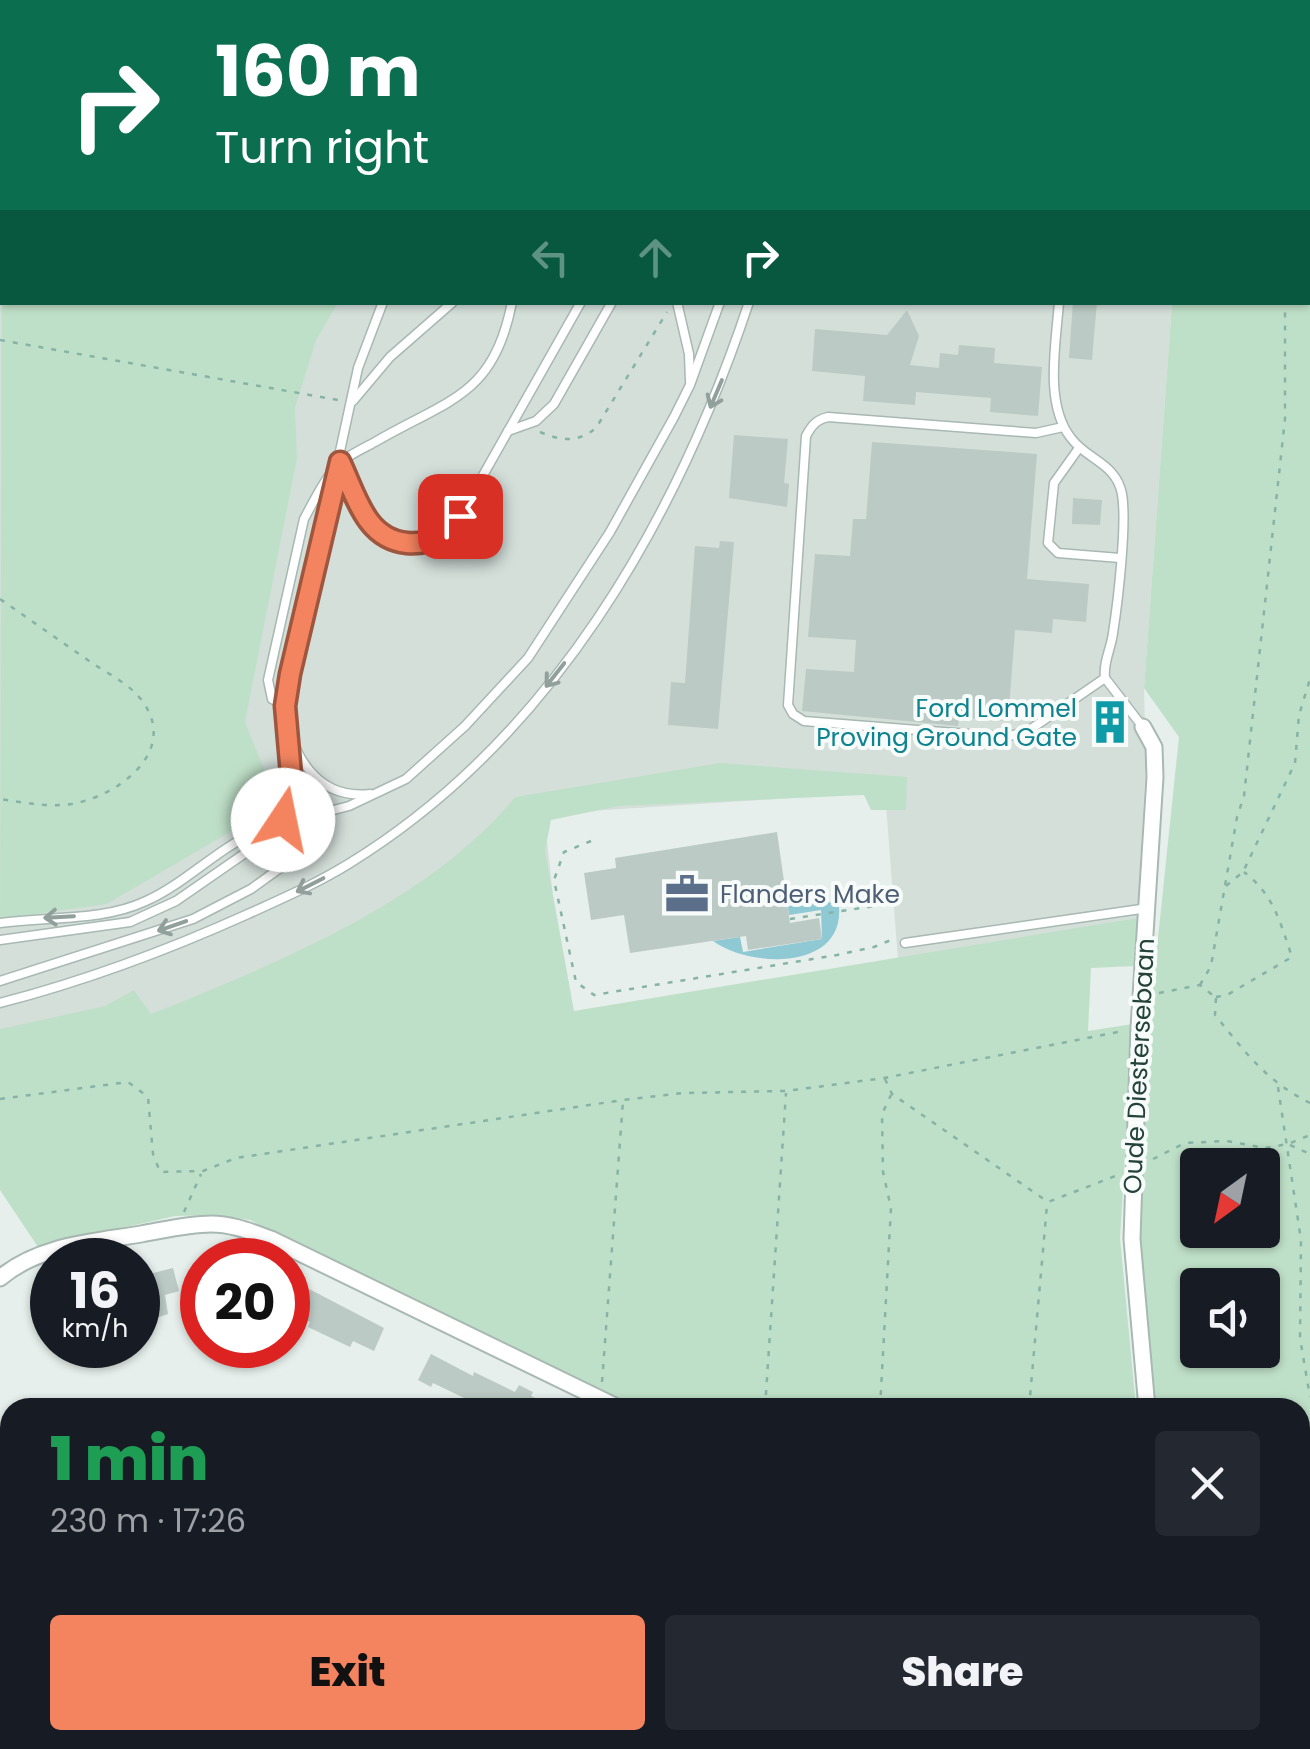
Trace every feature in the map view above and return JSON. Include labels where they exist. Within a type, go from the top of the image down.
[{"type":"street","name":"Oude Diestersebaan","points":[[1143,727],[1154,746],[1155,777],[1139,1028],[1132,1238],[1146,1398]]},
{"type":"street","points":[[0,1278],[36,1256],[58,1248],[211,1224],[239,1227],[598,1398]]},
{"type":"lane","points":[[295,820],[285,706],[358,368],[382,305]]},
{"type":"lane","points":[[352,402],[390,356],[450,305]]},
{"type":"lane","points":[[285,706],[272,699],[268,680],[304,519],[340,462],[449,403],[479,380],[497,357],[512,305]]},
{"type":"lane","points":[[340,462],[374,531],[392,542],[418,544],[440,539],[460,516],[579,305]]},
{"type":"lane","points":[[508,431],[536,420],[554,404],[610,305]]},
{"type":"lane","points":[[676,305],[689,354],[690,385]]},
{"type":"lane","points":[[0,923],[120,911],[173,886],[238,841],[283,820],[349,806],[406,778],[465,726],[528,658],[610,532],[690,385],[719,305]]},
{"type":"lane","points":[[0,1004],[144,958],[292,894],[351,863],[452,786],[507,734],[600,617],[668,500],[726,369],[748,305]]},
{"type":"lane","points":[[1059,305],[1057,412],[1079,448],[1107,466],[1118,483],[1122,506],[1113,634],[1104,664],[1105,678],[1143,727]]},
{"type":"lane","points":[[1063,427],[1036,432],[818,419],[806,436],[788,705],[792,714],[804,721],[1006,737],[1028,730],[1105,678]]},
{"type":"lane","points":[[1079,448],[1054,483],[1048,544],[1058,553],[1120,558]]},
{"type":"lane","points":[[288,733],[296,754],[325,788],[353,796],[380,793]]},
{"type":"lane","points":[[0,981],[193,919],[251,890],[288,862],[301,859],[311,841],[307,828],[295,820]]},
{"type":"lane","points":[[273,826],[268,846],[275,858],[288,862]]},
{"type":"lane","points":[[0,940],[130,922],[176,901],[254,846],[268,846]]},
{"type":"lane","points":[[905,943],[1148,908]]},
{"type":"path","points":[[524,426],[564,440],[583,438],[596,428],[673,305]]},
{"type":"path","points":[[1142,996],[1200,985],[1211,966],[1244,796],[1275,530],[1285,419],[1285,305]]},
{"type":"path","points":[[0,340],[352,402]]},
{"type":"path","points":[[0,600],[124,685],[143,702],[154,726],[152,747],[138,770],[110,791],[64,805],[0,798]]},
{"type":"path","points":[[1225,886],[1242,872],[1295,763],[1299,715],[1310,679]]},
{"type":"path","points":[[591,840],[564,852],[554,880],[576,982],[594,994],[836,955],[891,940]]},
{"type":"path","points":[[1216,998],[1292,957],[1278,913],[1262,886],[1242,872]]},
{"type":"path","points":[[790,920],[881,904]]},
{"type":"path","points":[[1200,985],[1216,998]]},
{"type":"path","points":[[1216,998],[1215,1016],[1278,1087],[1310,1104]]},
{"type":"path","points":[[0,1099],[128,1082],[148,1097],[153,1154],[160,1172],[202,1171],[236,1158],[623,1100],[683,1093],[786,1092],[884,1078],[1139,1028]]},
{"type":"path","points":[[884,1078],[892,1094],[1048,1202]]},
{"type":"path","points":[[1278,1087],[1301,1240],[1300,1338],[1310,1396]]},
{"type":"path","points":[[766,1398],[786,1092]]},
{"type":"path","points":[[881,1398],[891,1208],[883,1172],[882,1114],[892,1094]]},
{"type":"path","points":[[598,1398],[605,1365],[623,1100]]},
{"type":"path","points":[[1048,1202],[1133,1169],[1186,1143],[1226,1141],[1266,1148],[1310,1136]]},
{"type":"path","points":[[1288,1144],[1310,1154]]},
{"type":"path","points":[[179,1228],[194,1182],[202,1171]]},
{"type":"path","points":[[1030,1398],[1048,1202]]},
{"type":"shaded area","points":[[0,305],[1172,305],[1144,688],[1146,762],[1137,918],[898,960],[885,792],[544,814],[565,1006],[0,1093]]},
{"type":"green space","points":[[2,305],[337,305],[316,340],[295,408],[297,458],[245,722],[278,804],[107,904],[0,919]]},
{"type":"green space","points":[[1172,305],[1310,305],[1310,1398],[1154,1398],[1139,1225],[1149,1024],[1179,737],[1144,688]]},
{"type":"green space","points":[[720,763],[907,777],[906,810],[871,810],[864,795],[619,806],[551,820],[545,851],[574,1011],[1137,918],[1136,966],[1091,968],[1088,1031],[1133,1024],[1120,1238],[1135,1398],[618,1398],[310,1249],[310,1238],[287,1238],[250,1220],[214,1215],[175,1216],[78,1238],[32,1238],[0,1190],[0,1029],[105,1006],[134,990],[151,1014],[347,926],[395,899],[480,834],[515,797]]},
{"type":"water","points":[[805,890],[839,907],[837,928],[827,943],[811,953],[770,959],[729,950],[713,941],[740,937],[743,952],[822,939],[821,910],[789,915],[786,892]]},
{"type":"building","points":[[1073,305],[1097,305],[1092,360],[1069,358]]},
{"type":"building","points":[[907,310],[919,336],[910,365],[939,368],[940,353],[958,355],[959,345],[995,348],[994,363],[1042,367],[1038,416],[990,412],[991,398],[916,392],[915,405],[863,401],[865,376],[812,371],[815,329],[887,335]]},
{"type":"building","points":[[734,435],[788,439],[784,483],[789,484],[787,507],[729,498]]},
{"type":"building","points":[[872,442],[1037,454],[1027,579],[1089,584],[1086,622],[1053,619],[1052,633],[1015,630],[1008,721],[959,717],[958,726],[802,711],[806,669],[854,672],[856,640],[808,637],[815,554],[850,556],[853,519],[866,519]]},
{"type":"building","points":[[1073,498],[1102,500],[1100,525],[1072,524]]},
{"type":"building","points":[[720,541],[734,542],[718,729],[668,725],[671,682],[685,683],[695,546],[719,548]]},
{"type":"building","name":"Flanders Make","points":[[777,832],[790,923],[819,918],[822,939],[748,950],[746,936],[630,953],[624,915],[591,920],[584,873],[616,868],[615,858]]},
{"type":"building","points":[[173,1268],[179,1291],[165,1295],[168,1314],[160,1317],[160,1271]]},
{"type":"building","points":[[310,1289],[384,1328],[374,1351],[353,1341],[350,1347],[310,1328]]},
{"type":"building","points":[[431,1354],[515,1392],[519,1385],[533,1392],[531,1396],[535,1398],[464,1398],[418,1380]]},
{"type":"place","name":"Ford Lommel Proving Ground Gate","points":[[1110,722]]},
{"type":"place","name":"Flanders Make","points":[[687,894]]},
{"type":"route","points":[[283,820],[295,820],[285,706],[290,674],[340,462],[374,531],[392,542],[418,544],[440,539],[460,516]]}]
